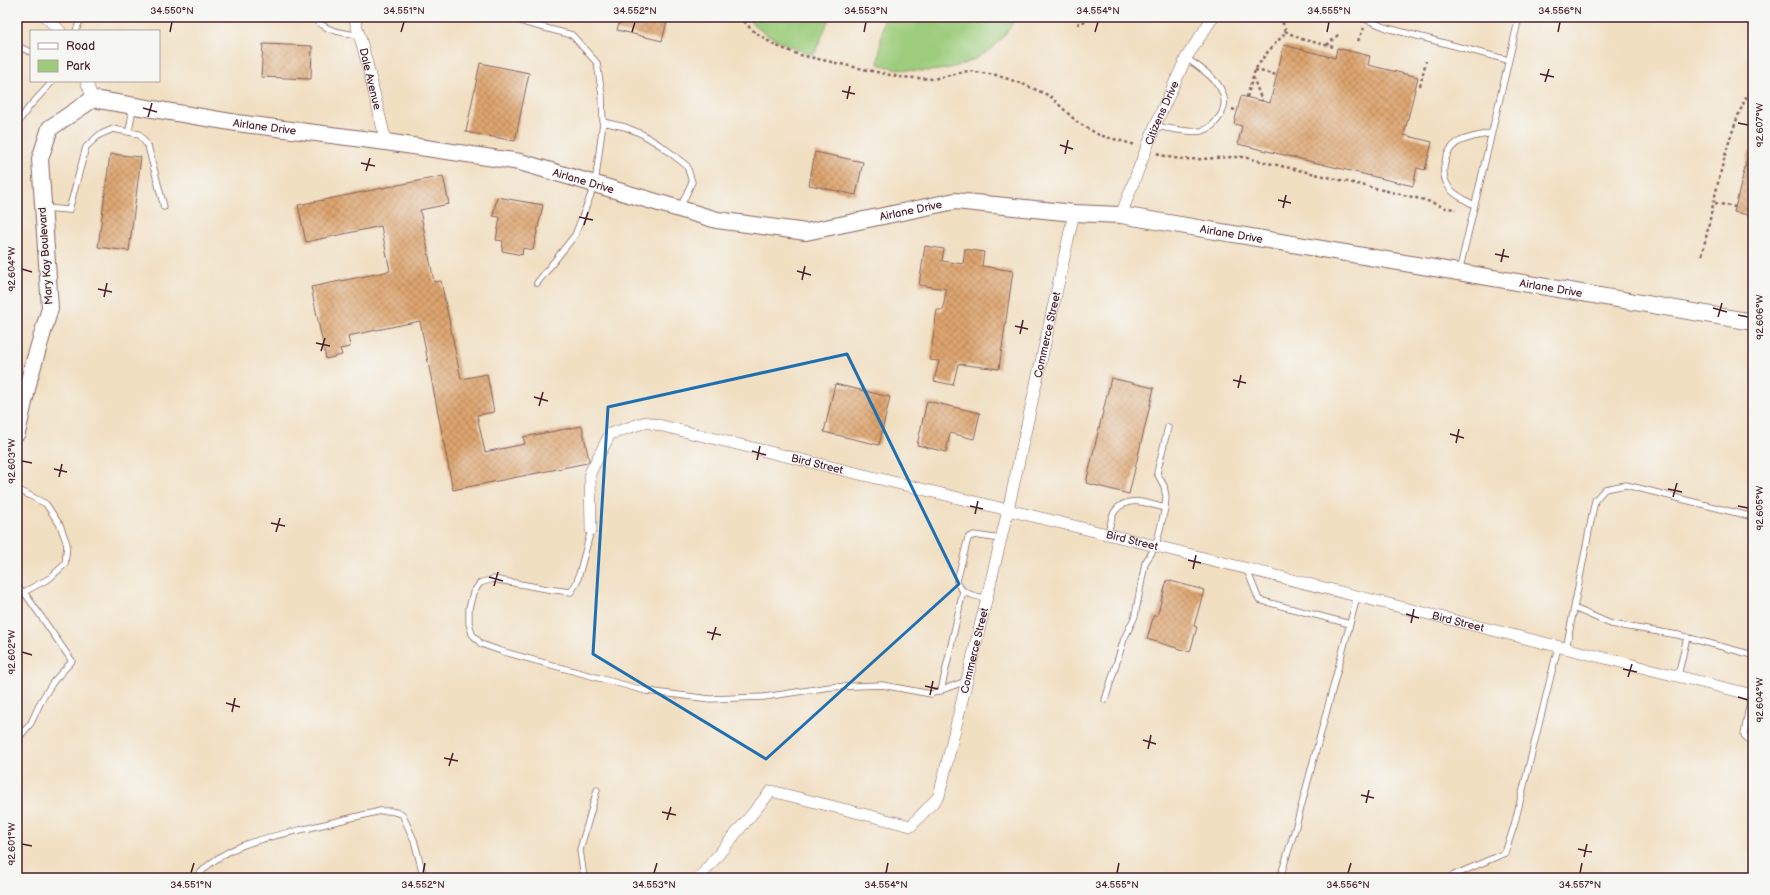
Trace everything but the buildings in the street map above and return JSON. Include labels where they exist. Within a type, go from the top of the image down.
[{"type":"street","points":[[46,17],[59,30]]},
{"type":"street","name":"Dale Avenue","points":[[354,17],[386,142]]},
{"type":"street","name":"Citizens Drive","points":[[1121,215],[1155,126],[1186,58],[1213,17]]},
{"type":"street","points":[[86,82],[93,99]]},
{"type":"street","name":"Airlane Drive","points":[[93,99],[237,123],[386,142],[520,162],[717,220],[806,232],[955,201],[1074,213],[1121,215],[1753,322]]},
{"type":"street","name":"Mary Kay Boulevard","points":[[17,433],[30,376],[50,308],[42,208],[40,159],[50,128],[93,99]]},
{"type":"street","name":"Commerce Street","points":[[699,878],[771,791],[911,826],[939,796],[1008,510],[1074,213]]},
{"type":"street","name":"Bird Street","points":[[591,530],[590,473],[610,434],[646,422],[1156,546],[1247,570],[1752,695]]},
{"type":"lane","points":[[76,30],[81,17]]},
{"type":"lane","points":[[313,17],[320,25],[326,28],[337,32],[359,35]]},
{"type":"lane","points":[[513,17],[526,23],[572,35],[597,63],[602,95],[602,122],[595,184],[575,235],[537,283]]},
{"type":"lane","points":[[1360,17],[1386,28],[1508,60]]},
{"type":"lane","points":[[1459,272],[1519,17]]},
{"type":"lane","points":[[17,46],[30,52]]},
{"type":"lane","points":[[1155,126],[1201,131],[1214,125],[1222,113],[1224,96],[1218,83],[1206,72],[1186,58]]},
{"type":"lane","points":[[17,124],[29,107],[53,82]]},
{"type":"lane","points":[[129,132],[133,105]]},
{"type":"lane","points":[[602,122],[625,127],[642,134],[663,147],[687,166],[692,182],[680,209]]},
{"type":"lane","points":[[42,208],[68,210],[86,147],[99,135],[113,129],[139,134],[148,146],[164,207]]},
{"type":"lane","points":[[1474,205],[1451,190],[1443,177],[1446,158],[1451,146],[1464,139],[1491,133]]},
{"type":"lane","points":[[1104,700],[1124,639],[1134,616],[1145,563],[1156,546],[1165,508],[1166,497],[1164,486],[1157,473],[1168,427]]},
{"type":"lane","points":[[1452,876],[1505,853],[1514,826],[1574,608],[1595,500],[1605,489],[1626,485],[1753,517]]},
{"type":"lane","points":[[17,489],[46,504],[60,525],[67,544],[65,564],[50,578],[24,592]]},
{"type":"lane","points":[[1107,534],[1115,511],[1134,500],[1165,508]]},
{"type":"lane","points":[[591,530],[577,582],[571,592],[493,579],[480,583],[473,593],[469,608],[469,623],[472,634],[481,644],[646,691],[710,699],[764,697],[830,687],[882,685],[931,694],[967,681]]},
{"type":"lane","points":[[987,599],[966,594],[959,588],[957,581],[968,538],[974,535],[1001,538]]},
{"type":"lane","points":[[1247,570],[1260,600],[1350,624]]},
{"type":"lane","points":[[17,590],[24,592],[72,661],[53,682],[41,701],[31,723],[17,740]]},
{"type":"lane","points":[[941,690],[963,591]]},
{"type":"lane","points":[[1280,878],[1296,826],[1357,597]]},
{"type":"lane","points":[[1574,608],[1611,624],[1687,638],[1753,655]]},
{"type":"lane","points":[[1678,676],[1687,638]]},
{"type":"lane","points":[[1752,695],[1744,736],[1753,744]]},
{"type":"lane","points":[[584,878],[580,850],[597,790]]},
{"type":"lane","points":[[196,878],[205,867],[228,853],[255,840],[380,811],[391,811],[402,814],[414,840],[424,878]]},
{"type":"path","points":[[740,17],[751,29],[774,45],[800,55],[899,77],[933,79],[968,71],[996,75],[1023,84],[1050,96],[1078,122],[1099,135],[1146,148],[1166,157],[1178,159],[1243,157],[1425,200],[1446,208],[1456,209]]},
{"type":"path","points":[[1075,17],[1080,24],[1087,20],[1085,17]]},
{"type":"path","points":[[1280,17],[1285,31],[1301,39],[1334,47]]},
{"type":"path","points":[[1358,41],[1368,20]]},
{"type":"path","points":[[1247,97],[1255,70],[1265,55],[1285,31]]},
{"type":"path","points":[[1326,45],[1340,33]]},
{"type":"path","points":[[1420,86],[1426,61]]},
{"type":"path","points":[[1255,70],[1277,75]]},
{"type":"path","points":[[1252,76],[1262,101]]},
{"type":"path","points":[[1702,255],[1737,118],[1753,84]]},
{"type":"path","points":[[1715,203],[1735,207]]},
{"type":"highlighted area","points":[[847,354],[959,584],[766,759],[593,654],[608,407]]},
{"type":"green space","points":[[746,17],[830,17],[814,55],[796,49],[769,36]]},
{"type":"green space","points":[[884,17],[1017,17],[1001,40],[981,55],[968,62],[953,67],[924,71],[893,68],[878,64]]}]
